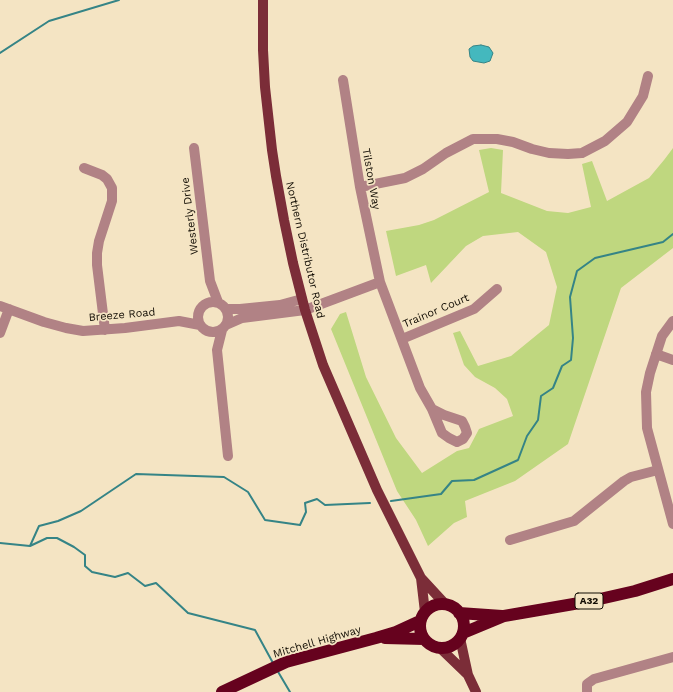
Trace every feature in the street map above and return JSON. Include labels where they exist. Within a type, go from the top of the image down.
[{"type":"highway","name":"A32","points":[[440,648],[449,647],[462,635],[504,616],[591,601],[635,591],[673,579]]},
{"type":"highway","name":"A32","points":[[445,604],[459,612],[504,616]]},
{"type":"highway","points":[[440,648],[432,646],[424,639],[420,630],[422,617],[434,605],[445,604]]},
{"type":"highway","points":[[459,612],[463,621],[462,635]]},
{"type":"highway","name":"Mitchell Highway","points":[[222,692],[286,662],[396,632],[422,617]]},
{"type":"highway","name":"Mitchell Highway","points":[[376,638],[424,639]]},
{"type":"main road","name":"Northern Distributor Road","points":[[263,0],[265,87],[272,150],[282,213],[305,310],[323,365],[377,490],[421,578],[445,604]]},
{"type":"main road","name":"Northern Distributor Road","points":[[421,578],[422,617]]},
{"type":"main road","points":[[462,635],[468,675],[476,692]]},
{"type":"main road","points":[[440,648],[468,675]]},
{"type":"street","points":[[360,187],[405,178],[423,169],[446,153],[473,139],[496,139],[513,142],[549,153],[582,153],[605,141],[627,122],[643,96],[648,76]]},
{"type":"street","name":"Tilston Way","points":[[343,80],[360,187],[380,282],[420,388],[432,409]]},
{"type":"street","name":"Westerly Drive","points":[[194,148],[210,281],[218,302]]},
{"type":"street","points":[[84,168],[102,175],[107,179],[112,188],[112,201],[100,241],[97,265],[105,330]]},
{"type":"street","name":"Westerly Drive","points":[[202,307],[210,281]]},
{"type":"street","points":[[204,328],[213,332],[242,318],[305,310],[380,282]]},
{"type":"street","name":"Trainor Court","points":[[402,339],[474,309],[496,289]]},
{"type":"street","points":[[226,309],[280,305],[302,298]]},
{"type":"street","points":[[217,350],[198,318],[202,307],[211,302],[218,302],[224,306],[228,314],[228,320],[224,327],[217,350],[228,456]]},
{"type":"street","name":"Breeze Road","points":[[179,321],[202,307]]},
{"type":"street","points":[[0,333],[4,308]]},
{"type":"street","name":"Breeze Road","points":[[4,308],[44,322],[83,331],[105,330],[179,321],[204,328]]},
{"type":"street","points":[[673,320],[662,336],[650,373],[646,392],[647,428],[673,524]]},
{"type":"street","points":[[656,354],[673,360]]},
{"type":"street","points":[[510,540],[574,521],[624,481],[631,477],[658,470]]},
{"type":"street","points":[[587,692],[587,684],[594,680],[673,657]]},
{"type":"green space","points":[[491,148],[503,150],[501,193],[547,211],[568,213],[591,207],[582,164],[592,161],[607,201],[649,178],[673,148],[673,248],[621,288],[568,444],[515,481],[465,501],[467,517],[454,523],[428,546],[416,520],[397,491],[331,329],[340,314],[346,312],[366,377],[396,438],[422,473],[457,451],[469,448],[479,429],[513,416],[507,399],[495,388],[475,377],[464,365],[453,333],[460,331],[478,366],[511,356],[549,325],[557,287],[546,252],[518,232],[483,236],[466,246],[431,283],[426,265],[396,276],[386,231],[419,225],[434,220],[489,192],[479,150]]},
{"type":"water","points":[[481,45],[489,47],[493,53],[490,61],[484,63],[473,61],[470,57],[469,49],[473,46]]},
{"type":"waterway","points":[[0,53],[49,21],[119,0]]},
{"type":"waterway","points":[[391,501],[441,494],[452,481],[474,480],[518,460],[527,436],[538,420],[541,396],[553,388],[562,366],[571,360],[573,338],[570,297],[577,271],[595,258],[663,242],[673,234]]},
{"type":"waterway","points":[[30,546],[39,526],[58,521],[81,511],[136,474],[224,477],[248,492],[265,520],[300,525],[306,512],[305,503],[317,499],[325,505],[370,503]]},
{"type":"waterway","points":[[0,543],[30,546],[47,538],[57,538],[85,555],[85,566],[92,572],[115,577],[128,573],[145,586],[156,583],[188,613],[255,630],[273,663]]},
{"type":"waterway","points":[[277,670],[290,692]]}]
